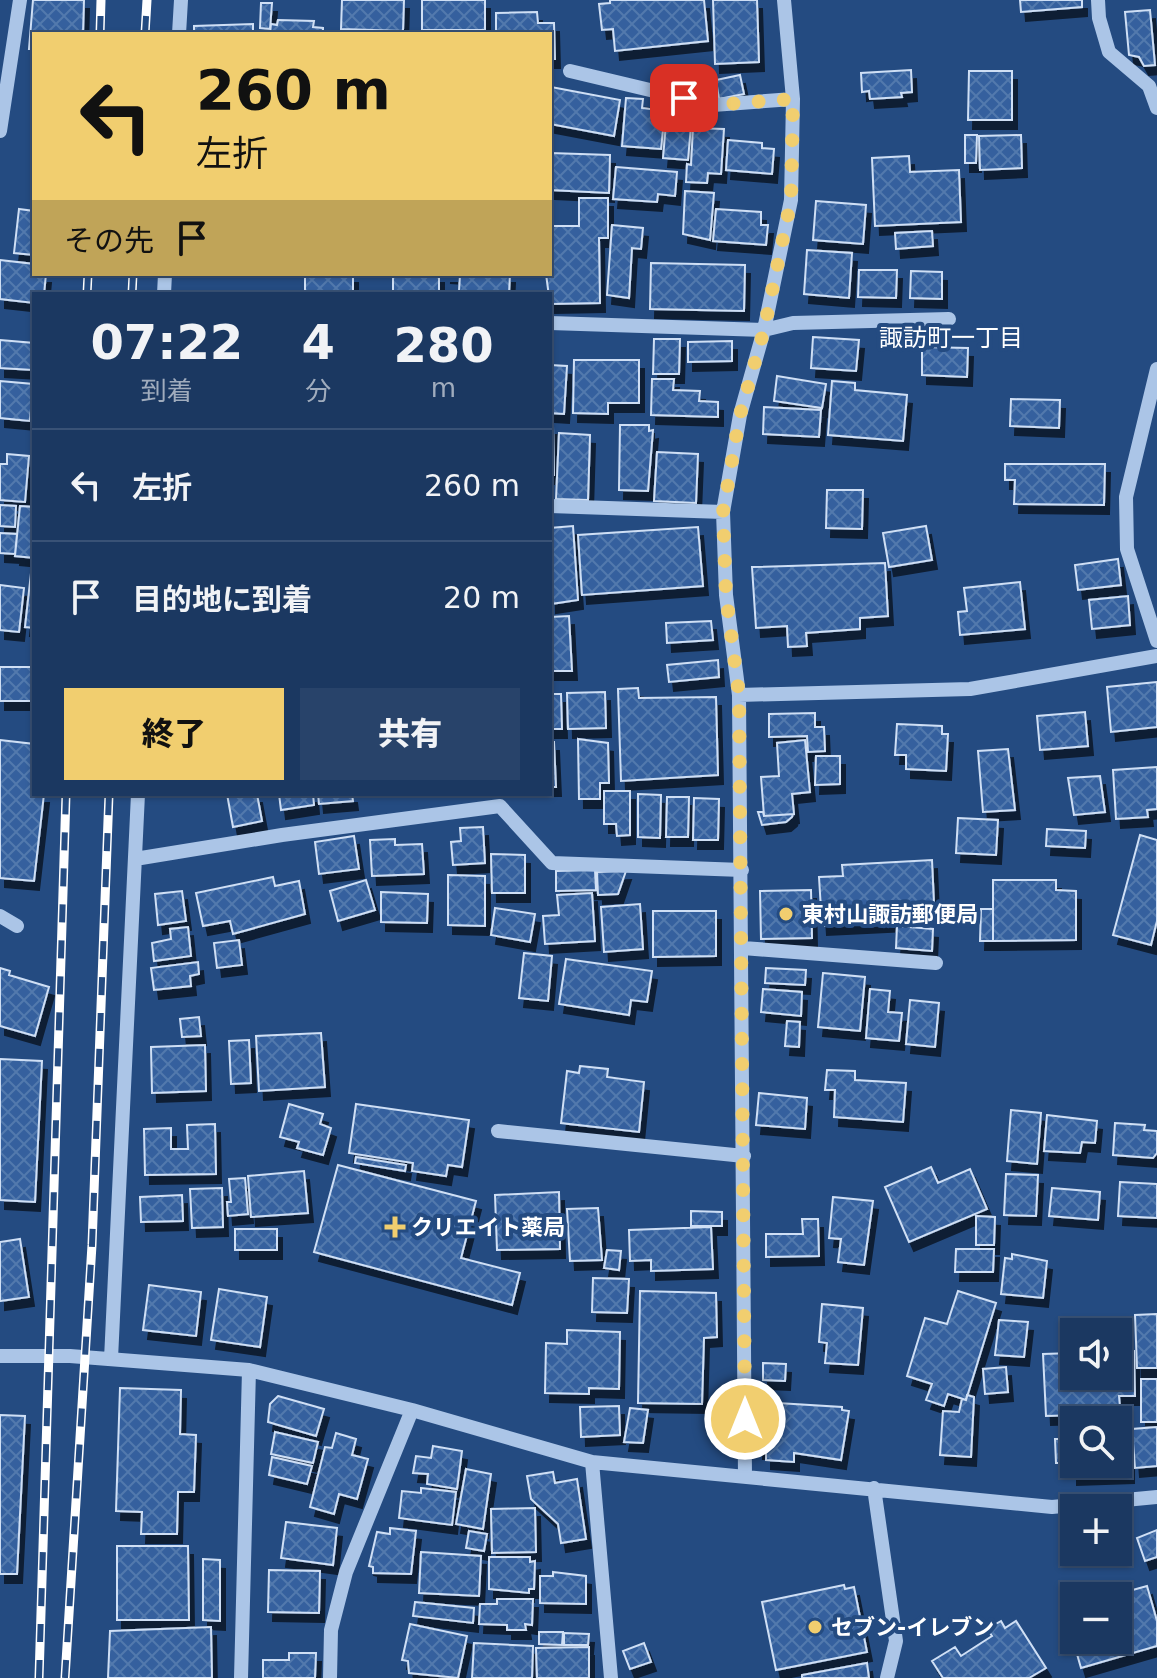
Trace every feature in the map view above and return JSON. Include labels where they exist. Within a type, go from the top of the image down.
[{"type":"street","points":[[0,131],[20,0]]},
{"type":"street","points":[[179,32],[181,0]]},
{"type":"street","points":[[745,1477],[739,695],[726,595],[723,512],[740,415],[764,330],[791,200],[793,99],[784,0]]},
{"type":"street","points":[[1100,0],[1099,18],[1109,52],[1149,86],[1157,108]]},
{"type":"street","points":[[570,71],[713,105],[793,99]]},
{"type":"street","points":[[552,323],[764,330],[793,323],[949,319]]},
{"type":"street","points":[[1157,369],[1152,410],[1126,497],[1127,549],[1157,641]]},
{"type":"street","points":[[552,506],[723,512]]},
{"type":"street","points":[[739,695],[970,689],[1157,656]]},
{"type":"street","points":[[111,1359],[138,796]]},
{"type":"street","points":[[135,859],[282,835],[500,806],[552,863],[742,870]]},
{"type":"street","points":[[0,916],[17,926]]},
{"type":"street","points":[[743,948],[936,963]]},
{"type":"street","points":[[498,1131],[744,1156]]},
{"type":"street","points":[[0,1356],[111,1359],[249,1370],[412,1410],[592,1462],[1052,1507],[1157,1497]]},
{"type":"street","points":[[241,1678],[249,1370]]},
{"type":"street","points":[[330,1678],[331,1630],[346,1572],[412,1410]]},
{"type":"street","points":[[592,1462],[611,1678]]},
{"type":"street","points":[[874,1488],[896,1641],[887,1678]]},
{"type":"building","points":[[33,0],[84,0],[83,32],[32,32],[32,49],[29,49]]},
{"type":"building","points":[[342,0],[404,0],[403,31],[341,29]]},
{"type":"building","points":[[422,0],[485,0],[485,30],[422,30]]},
{"type":"building","points":[[610,0],[704,0],[708,41],[615,51],[613,29],[602,30],[599,4],[610,3]]},
{"type":"building","points":[[713,0],[757,0],[759,62],[715,64]]},
{"type":"building","points":[[1020,0],[1082,0],[1082,7],[1021,12]]},
{"type":"building","points":[[261,3],[272,3],[270,29],[260,28]]},
{"type":"building","points":[[1150,10],[1155,65],[1144,66],[1139,57],[1129,55],[1125,12]]},
{"type":"building","points":[[537,12],[538,23],[554,23],[555,59],[552,59],[552,32],[496,32],[496,13]]},
{"type":"building","points":[[278,20],[314,21],[313,27],[323,28],[323,32],[270,32],[271,24],[277,25]]},
{"type":"building","points":[[253,24],[253,32],[194,32],[194,26]]},
{"type":"building","points":[[911,70],[912,92],[901,93],[902,97],[870,99],[869,91],[862,92],[861,73]]},
{"type":"building","points":[[969,71],[1012,71],[1012,120],[968,120]]},
{"type":"building","points":[[740,75],[744,94],[719,99],[716,80]]},
{"type":"building","points":[[552,87],[620,100],[614,136],[552,124]]},
{"type":"building","points":[[626,98],[643,99],[642,108],[665,111],[661,149],[622,146]]},
{"type":"building","points":[[667,112],[692,114],[688,160],[663,158]]},
{"type":"building","points":[[693,128],[724,129],[721,174],[708,173],[707,183],[686,182],[687,164],[691,165]]},
{"type":"building","points":[[965,135],[977,135],[976,163],[965,163]]},
{"type":"building","points":[[1021,135],[1022,168],[980,170],[979,136]]},
{"type":"building","points":[[728,140],[762,143],[762,148],[774,149],[772,174],[726,170]]},
{"type":"building","points":[[552,153],[610,155],[609,193],[552,190]]},
{"type":"building","points":[[909,156],[910,172],[959,170],[961,222],[875,226],[872,158]]},
{"type":"building","points":[[616,167],[677,172],[675,196],[658,194],[657,202],[613,199]]},
{"type":"building","points":[[685,191],[714,193],[710,240],[683,234]]},
{"type":"building","points":[[579,198],[608,198],[608,238],[599,238],[600,303],[552,304],[552,292],[548,292],[546,276],[552,276],[552,226],[579,226]]},
{"type":"building","points":[[816,201],[866,205],[863,244],[813,240]]},
{"type":"building","points":[[19,209],[32,211],[32,255],[14,253]]},
{"type":"building","points":[[716,209],[761,212],[761,225],[768,225],[766,245],[713,241]]},
{"type":"building","points":[[612,225],[643,228],[641,249],[632,248],[629,298],[607,295]]},
{"type":"building","points":[[932,231],[933,246],[896,249],[895,233]]},
{"type":"building","points":[[807,250],[852,253],[849,298],[804,294]]},
{"type":"building","points":[[0,260],[32,264],[32,276],[46,276],[44,292],[32,292],[32,303],[0,299]]},
{"type":"building","points":[[651,263],[745,265],[744,311],[650,309]]},
{"type":"building","points":[[859,270],[897,270],[896,298],[858,297]]},
{"type":"building","points":[[911,271],[942,272],[942,299],[910,298]]},
{"type":"building","points":[[305,276],[353,276],[353,292],[305,292]]},
{"type":"building","points":[[393,276],[439,276],[439,292],[393,292]]},
{"type":"building","points":[[460,276],[510,276],[509,292],[459,291]]},
{"type":"building","points":[[813,337],[859,340],[856,371],[811,368]]},
{"type":"building","points":[[654,339],[680,339],[679,374],[653,374]]},
{"type":"building","points":[[0,340],[32,343],[32,370],[0,368]]},
{"type":"building","points":[[732,341],[732,361],[688,362],[688,342]]},
{"type":"building","points":[[922,347],[968,348],[967,377],[922,375]]},
{"type":"building","points":[[574,360],[639,360],[639,403],[608,403],[608,414],[573,413]]},
{"type":"building","points":[[552,365],[567,366],[564,414],[552,413]]},
{"type":"building","points":[[777,376],[826,384],[822,408],[774,401]]},
{"type":"building","points":[[652,379],[674,379],[673,390],[700,391],[699,401],[718,402],[718,417],[651,415]]},
{"type":"building","points":[[0,381],[32,384],[30,421],[0,418]]},
{"type":"building","points":[[832,381],[855,383],[855,390],[907,395],[903,441],[828,435]]},
{"type":"building","points":[[1011,399],[1060,400],[1059,428],[1010,426]]},
{"type":"building","points":[[764,407],[821,410],[819,437],[763,434]]},
{"type":"building","points":[[620,425],[649,425],[649,431],[653,430],[648,491],[619,490]]},
{"type":"building","points":[[552,426],[553,426],[552,475]]},
{"type":"building","points":[[559,433],[590,435],[588,500],[556,499]]},
{"type":"building","points":[[657,452],[698,454],[696,503],[654,501]]},
{"type":"building","points":[[7,454],[29,456],[25,502],[0,500],[0,464],[7,464]]},
{"type":"building","points":[[1005,464],[1105,464],[1104,505],[1014,504],[1015,480],[1005,480]]},
{"type":"building","points":[[827,490],[863,490],[862,529],[826,528]]},
{"type":"building","points":[[0,505],[16,506],[15,527],[0,526]]},
{"type":"building","points":[[20,506],[32,507],[32,558],[15,556]]},
{"type":"building","points":[[573,526],[578,600],[552,604],[552,528]]},
{"type":"building","points":[[926,526],[932,560],[889,567],[883,533]]},
{"type":"building","points":[[698,527],[703,586],[582,595],[578,535]]},
{"type":"building","points":[[0,533],[17,534],[15,554],[0,553]]},
{"type":"building","points":[[1118,559],[1121,585],[1078,590],[1075,565]]},
{"type":"building","points":[[885,563],[888,616],[860,618],[860,629],[806,633],[807,646],[788,647],[787,626],[756,628],[752,567]]},
{"type":"building","points":[[31,573],[32,573],[32,628],[25,627]]},
{"type":"building","points":[[1020,582],[1025,629],[960,635],[958,612],[967,611],[964,588]]},
{"type":"building","points":[[0,585],[24,588],[19,632],[0,630]]},
{"type":"building","points":[[1128,596],[1130,625],[1092,629],[1089,600]]},
{"type":"building","points":[[569,616],[572,671],[552,671],[552,617]]},
{"type":"building","points":[[711,621],[713,640],[667,643],[666,623]]},
{"type":"building","points":[[718,660],[719,677],[669,682],[667,665]]},
{"type":"building","points":[[0,667],[32,667],[32,701],[0,701]]},
{"type":"building","points":[[1157,682],[1157,727],[1111,732],[1107,687]]},
{"type":"building","points":[[638,688],[639,698],[716,697],[718,775],[621,781],[618,689]]},
{"type":"building","points":[[605,692],[606,728],[568,729],[567,693]]},
{"type":"building","points":[[552,694],[561,694],[562,729],[552,729]]},
{"type":"building","points":[[1085,712],[1088,746],[1040,750],[1037,716]]},
{"type":"building","points":[[815,713],[815,727],[824,727],[825,751],[808,752],[807,736],[769,737],[769,714]]},
{"type":"building","points":[[897,724],[942,726],[942,734],[948,734],[946,771],[906,769],[906,755],[895,755]]},
{"type":"building","points":[[578,739],[608,743],[609,783],[600,783],[600,799],[579,799]]},
{"type":"building","points":[[0,740],[32,744],[32,796],[44,796],[34,881],[0,878]]},
{"type":"building","points":[[805,740],[810,792],[792,794],[794,814],[764,816],[761,777],[779,776],[777,743]]},
{"type":"building","points":[[552,742],[554,742],[556,787],[552,787]]},
{"type":"building","points":[[1008,749],[1015,810],[983,812],[978,751]]},
{"type":"building","points":[[816,756],[840,756],[840,784],[815,785]]},
{"type":"building","points":[[1157,767],[1157,809],[1147,810],[1148,817],[1116,819],[1113,770]]},
{"type":"building","points":[[1100,776],[1105,812],[1074,815],[1068,778]]},
{"type":"building","points":[[604,791],[630,791],[630,835],[617,836],[616,824],[604,824]]},
{"type":"building","points":[[638,794],[661,795],[660,838],[638,837]]},
{"type":"building","points":[[227,796],[257,796],[262,821],[233,827]]},
{"type":"building","points":[[279,796],[313,796],[314,805],[281,810]]},
{"type":"building","points":[[318,796],[352,796],[353,801],[319,804]]},
{"type":"building","points":[[667,797],[689,797],[688,837],[666,837]]},
{"type":"building","points":[[694,798],[719,799],[718,840],[693,840]]},
{"type":"building","points":[[758,812],[763,812],[764,816],[793,814],[786,822],[762,825]]},
{"type":"building","points":[[958,818],[998,820],[996,855],[956,853]]},
{"type":"building","points":[[483,827],[485,863],[453,865],[451,842],[461,841],[460,828]]},
{"type":"building","points":[[1047,829],[1086,831],[1085,848],[1046,846]]},
{"type":"building","points":[[1140,835],[1157,840],[1157,921],[1151,945],[1113,935]]},
{"type":"building","points":[[354,836],[359,869],[319,874],[315,842]]},
{"type":"building","points":[[395,839],[395,845],[422,844],[424,874],[372,876],[370,840]]},
{"type":"building","points":[[491,854],[525,855],[525,893],[492,893]]},
{"type":"building","points":[[932,860],[934,904],[901,905],[902,922],[822,926],[819,877],[843,876],[842,865]]},
{"type":"building","points":[[595,870],[596,890],[556,891],[556,871]]},
{"type":"building","points":[[626,871],[618,894],[598,895],[597,872]]},
{"type":"building","points":[[448,875],[485,876],[485,926],[448,925]]},
{"type":"building","points":[[273,877],[275,886],[299,881],[305,914],[233,934],[230,921],[203,926],[196,893]]},
{"type":"building","points":[[366,880],[375,910],[338,921],[330,891]]},
{"type":"building","points":[[993,880],[1056,880],[1056,890],[1076,891],[1076,940],[993,941]]},
{"type":"building","name":"東村山諏訪郵便局","points":[[811,890],[812,938],[761,939],[760,891]]},
{"type":"building","points":[[182,891],[186,921],[158,925],[155,894]]},
{"type":"building","points":[[381,892],[428,894],[427,923],[381,922]]},
{"type":"building","points":[[592,893],[595,941],[545,944],[543,916],[559,915],[557,895]]},
{"type":"building","points":[[640,904],[643,949],[604,952],[601,907]]},
{"type":"building","points":[[495,908],[535,914],[530,942],[491,935]]},
{"type":"building","points":[[981,909],[993,909],[993,941],[980,941]]},
{"type":"building","points":[[653,911],[716,911],[716,956],[653,957]]},
{"type":"building","points":[[897,926],[933,929],[932,951],[896,948]]},
{"type":"building","points":[[188,927],[191,956],[154,961],[152,943],[171,939],[170,929]]},
{"type":"building","points":[[239,940],[242,965],[217,968],[214,943]]},
{"type":"building","points":[[524,953],[552,956],[548,1001],[519,998]]},
{"type":"building","points":[[566,959],[652,971],[647,1002],[631,1000],[629,1015],[559,1004]]},
{"type":"building","points":[[198,962],[199,974],[190,976],[191,986],[154,990],[151,968]]},
{"type":"building","points":[[0,968],[10,971],[9,975],[49,987],[35,1036],[0,1026]]},
{"type":"building","points":[[766,968],[806,970],[805,985],[765,983]]},
{"type":"building","points":[[823,973],[865,977],[860,1031],[818,1027]]},
{"type":"building","points":[[763,989],[802,992],[801,1016],[761,1012]]},
{"type":"building","points":[[870,989],[890,991],[888,1012],[902,1013],[899,1041],[866,1038]]},
{"type":"building","points":[[910,1000],[939,1003],[935,1047],[906,1044]]},
{"type":"building","points":[[199,1017],[201,1036],[182,1037],[180,1019]]},
{"type":"building","points":[[787,1021],[800,1022],[799,1047],[785,1046]]},
{"type":"building","points":[[321,1033],[325,1087],[259,1091],[256,1036]]},
{"type":"building","points":[[249,1040],[251,1083],[231,1084],[229,1041]]},
{"type":"building","points":[[205,1045],[206,1091],[152,1093],[151,1047]]},
{"type":"building","points":[[0,1059],[42,1061],[35,1202],[0,1200]]},
{"type":"building","points":[[580,1066],[608,1069],[607,1077],[644,1082],[639,1132],[561,1123],[567,1071],[579,1073]]},
{"type":"building","points":[[827,1070],[855,1071],[855,1080],[906,1083],[903,1122],[834,1117],[835,1090],[825,1090]]},
{"type":"building","points":[[759,1093],[807,1098],[805,1129],[756,1125]]},
{"type":"building","points":[[289,1104],[323,1114],[320,1124],[331,1128],[323,1155],[297,1148],[299,1142],[280,1137]]},
{"type":"building","points":[[356,1104],[469,1120],[462,1167],[448,1165],[446,1176],[412,1171],[413,1163],[349,1153]]},
{"type":"building","points":[[1011,1110],[1041,1113],[1037,1164],[1007,1161]]},
{"type":"building","points":[[1047,1115],[1097,1121],[1095,1143],[1082,1142],[1080,1153],[1044,1151]]},
{"type":"building","points":[[1115,1123],[1145,1125],[1144,1130],[1157,1131],[1157,1153],[1153,1158],[1113,1155]]},
{"type":"building","points":[[215,1124],[216,1174],[145,1175],[144,1129],[171,1128],[171,1149],[188,1149],[187,1125]]},
{"type":"building","points":[[356,1157],[406,1165],[405,1171],[355,1163]]},
{"type":"building","name":"クリエイト薬局","points":[[338,1165],[476,1201],[461,1258],[520,1273],[512,1305],[314,1252]]},
{"type":"building","points":[[931,1167],[938,1183],[970,1169],[987,1209],[909,1242],[885,1187]]},
{"type":"building","points":[[304,1171],[308,1213],[251,1217],[248,1176]]},
{"type":"building","points":[[1006,1174],[1038,1175],[1036,1216],[1004,1215]]},
{"type":"building","points":[[245,1178],[248,1214],[228,1216],[227,1202],[231,1202],[229,1179]]},
{"type":"building","points":[[1120,1182],[1157,1184],[1157,1218],[1118,1216]]},
{"type":"building","points":[[222,1188],[223,1227],[192,1228],[190,1189]]},
{"type":"building","points":[[1052,1188],[1100,1192],[1098,1220],[1049,1216]]},
{"type":"building","points":[[559,1192],[560,1249],[497,1250],[495,1195]]},
{"type":"building","points":[[182,1195],[183,1221],[141,1222],[140,1197]]},
{"type":"building","points":[[833,1197],[873,1201],[864,1265],[838,1262],[841,1239],[829,1238]]},
{"type":"building","points":[[598,1208],[602,1260],[570,1261],[567,1209]]},
{"type":"building","points":[[691,1211],[722,1212],[722,1226],[691,1226]]},
{"type":"building","points":[[976,1216],[995,1217],[994,1245],[976,1245]]},
{"type":"building","points":[[802,1219],[818,1219],[819,1256],[766,1257],[766,1234],[803,1234]]},
{"type":"building","points":[[711,1227],[713,1269],[651,1271],[651,1260],[630,1261],[629,1230]]},
{"type":"building","points":[[235,1229],[277,1229],[277,1250],[235,1250]]},
{"type":"building","points":[[20,1239],[29,1297],[0,1301],[0,1242]]},
{"type":"building","points":[[956,1249],[994,1249],[993,1272],[955,1272]]},
{"type":"building","points":[[607,1250],[621,1251],[619,1270],[604,1268]]},
{"type":"building","points":[[1012,1254],[1047,1261],[1043,1298],[1001,1294],[1005,1258],[1012,1259]]},
{"type":"building","points":[[593,1278],[629,1279],[627,1313],[592,1312]]},
{"type":"building","points":[[149,1285],[201,1292],[196,1336],[143,1330]]},
{"type":"building","points":[[219,1289],[267,1297],[260,1347],[211,1340]]},
{"type":"building","points":[[640,1291],[716,1293],[717,1337],[704,1338],[702,1404],[638,1403]]},
{"type":"building","points":[[958,1291],[996,1303],[966,1400],[948,1394],[944,1406],[926,1400],[932,1384],[907,1376],[925,1318],[947,1324]]},
{"type":"building","points":[[822,1304],[863,1308],[858,1365],[825,1363],[827,1343],[819,1342]]},
{"type":"building","points":[[1157,1314],[1157,1368],[1137,1368],[1135,1315]]},
{"type":"building","points":[[999,1320],[1028,1322],[1024,1357],[995,1355]]},
{"type":"building","points":[[567,1330],[620,1332],[619,1389],[589,1388],[589,1394],[545,1393],[546,1343],[567,1344]]},
{"type":"building","points":[[1132,1351],[1135,1396],[1119,1396],[1120,1406],[1060,1406],[1060,1416],[1046,1416],[1043,1354],[1060,1353],[1060,1390],[1132,1390]]},
{"type":"building","points":[[763,1363],[786,1364],[785,1381],[763,1380]]},
{"type":"building","points":[[1006,1367],[1008,1392],[985,1394],[983,1369]]},
{"type":"building","points":[[1141,1379],[1157,1379],[1157,1422],[1141,1422]]},
{"type":"building","points":[[120,1388],[181,1390],[180,1434],[196,1435],[194,1492],[178,1492],[177,1534],[141,1534],[142,1512],[116,1511]]},
{"type":"building","points":[[967,1395],[974,1397],[971,1457],[940,1455],[943,1411],[959,1412],[962,1399],[966,1400]]},
{"type":"building","points":[[278,1396],[324,1409],[316,1436],[268,1422],[270,1404]]},
{"type":"building","points":[[761,1402],[842,1407],[842,1410],[849,1411],[841,1460],[794,1453],[794,1462],[766,1460],[766,1450],[758,1450]]},
{"type":"building","points":[[619,1406],[620,1435],[581,1437],[580,1407]]},
{"type":"building","points":[[630,1408],[648,1410],[643,1443],[624,1442]]},
{"type":"building","points":[[0,1415],[25,1416],[17,1574],[0,1574]]},
{"type":"building","points":[[1157,1427],[1157,1466],[1135,1468],[1132,1429]]},
{"type":"building","points":[[275,1432],[318,1442],[313,1463],[271,1454]]},
{"type":"building","points":[[336,1433],[356,1439],[352,1455],[368,1459],[357,1499],[339,1494],[334,1514],[310,1507],[325,1447],[332,1448]]},
{"type":"building","points":[[1055,1439],[1060,1439],[1060,1463],[1056,1463]]},
{"type":"building","points":[[433,1446],[462,1451],[457,1489],[427,1484],[428,1474],[413,1473],[416,1456],[431,1458]]},
{"type":"building","points":[[272,1457],[312,1466],[307,1484],[269,1475]]},
{"type":"building","points":[[466,1469],[491,1474],[483,1529],[456,1524]]},
{"type":"building","points":[[553,1472],[555,1483],[577,1479],[586,1539],[561,1543],[558,1524],[531,1499],[527,1476]]},
{"type":"building","points":[[421,1488],[456,1492],[452,1525],[399,1518],[402,1491],[421,1493]]},
{"type":"building","points":[[535,1508],[536,1552],[492,1553],[491,1509]]},
{"type":"building","points":[[286,1522],[337,1528],[333,1565],[281,1558]]},
{"type":"building","points":[[390,1528],[416,1531],[411,1574],[373,1573],[373,1567],[369,1566],[377,1532],[390,1534]]},
{"type":"building","points":[[1157,1530],[1157,1557],[1145,1561],[1137,1538]]},
{"type":"building","points":[[469,1531],[487,1534],[484,1551],[466,1548]]},
{"type":"building","points":[[117,1546],[188,1546],[189,1620],[117,1620]]},
{"type":"building","points":[[421,1552],[481,1556],[479,1596],[419,1593]]},
{"type":"building","points":[[489,1557],[530,1557],[530,1562],[535,1561],[534,1589],[529,1589],[529,1593],[489,1589]]},
{"type":"building","points":[[203,1559],[220,1560],[220,1621],[203,1620]]},
{"type":"building","points":[[269,1570],[320,1571],[319,1613],[268,1612]]},
{"type":"building","points":[[553,1572],[586,1576],[586,1604],[540,1603],[540,1576],[553,1576]]},
{"type":"building","name":"セブン-イレブン","points":[[844,1585],[845,1589],[854,1587],[867,1652],[776,1670],[762,1602]]},
{"type":"building","points":[[1147,1586],[1157,1621],[1157,1646],[1132,1653],[1132,1590]]},
{"type":"building","points":[[497,1599],[533,1599],[532,1625],[525,1624],[526,1630],[507,1630],[507,1625],[479,1624],[480,1604],[497,1604]]},
{"type":"building","points":[[415,1602],[474,1608],[473,1623],[413,1616]]},
{"type":"building","points":[[1001,1621],[1005,1628],[1016,1621],[1046,1668],[1029,1678],[943,1678],[932,1661],[955,1647],[961,1656],[992,1636],[987,1629]]},
{"type":"building","points":[[410,1624],[467,1636],[458,1678],[409,1673],[408,1661],[402,1660]]},
{"type":"building","points":[[211,1627],[212,1678],[108,1678],[110,1631]]},
{"type":"building","points":[[539,1632],[563,1632],[562,1645],[539,1644]]},
{"type":"building","points":[[564,1633],[589,1634],[588,1645],[564,1645]]},
{"type":"building","points":[[474,1643],[533,1646],[532,1678],[472,1678]]},
{"type":"building","points":[[644,1643],[651,1662],[630,1669],[623,1651]]},
{"type":"building","points":[[589,1647],[589,1678],[537,1678],[536,1648]]},
{"type":"building","points":[[289,1653],[316,1653],[315,1678],[263,1678],[263,1660],[289,1660]]},
{"type":"building","points":[[1077,1654],[1129,1654],[1081,1668]]},
{"type":"building","points":[[867,1663],[869,1678],[802,1678],[802,1675]]},
{"type":"railway","points":[[100,32],[101,0]]},
{"type":"railway","points":[[145,32],[147,0]]},
{"type":"railway","points":[[87,292],[88,276]]},
{"type":"railway","points":[[132,292],[133,276]]},
{"type":"railway","points":[[39,1678],[66,796]]},
{"type":"railway","points":[[65,1678],[92,1245],[109,796]]},
{"type":"place","name":"東村山諏訪郵便局","points":[[786,914]]},
{"type":"place","name":"クリエイト薬局","points":[[395,1227]]},
{"type":"place","name":"セブン-イレブン","points":[[815,1627]]},
{"type":"district","name":"諏訪町一丁目","points":[[951,338]]},
{"type":"route","points":[[684,98],[713,105],[793,99],[791,200],[764,330],[740,415],[723,512],[726,595],[739,695],[745,1419]]}]
